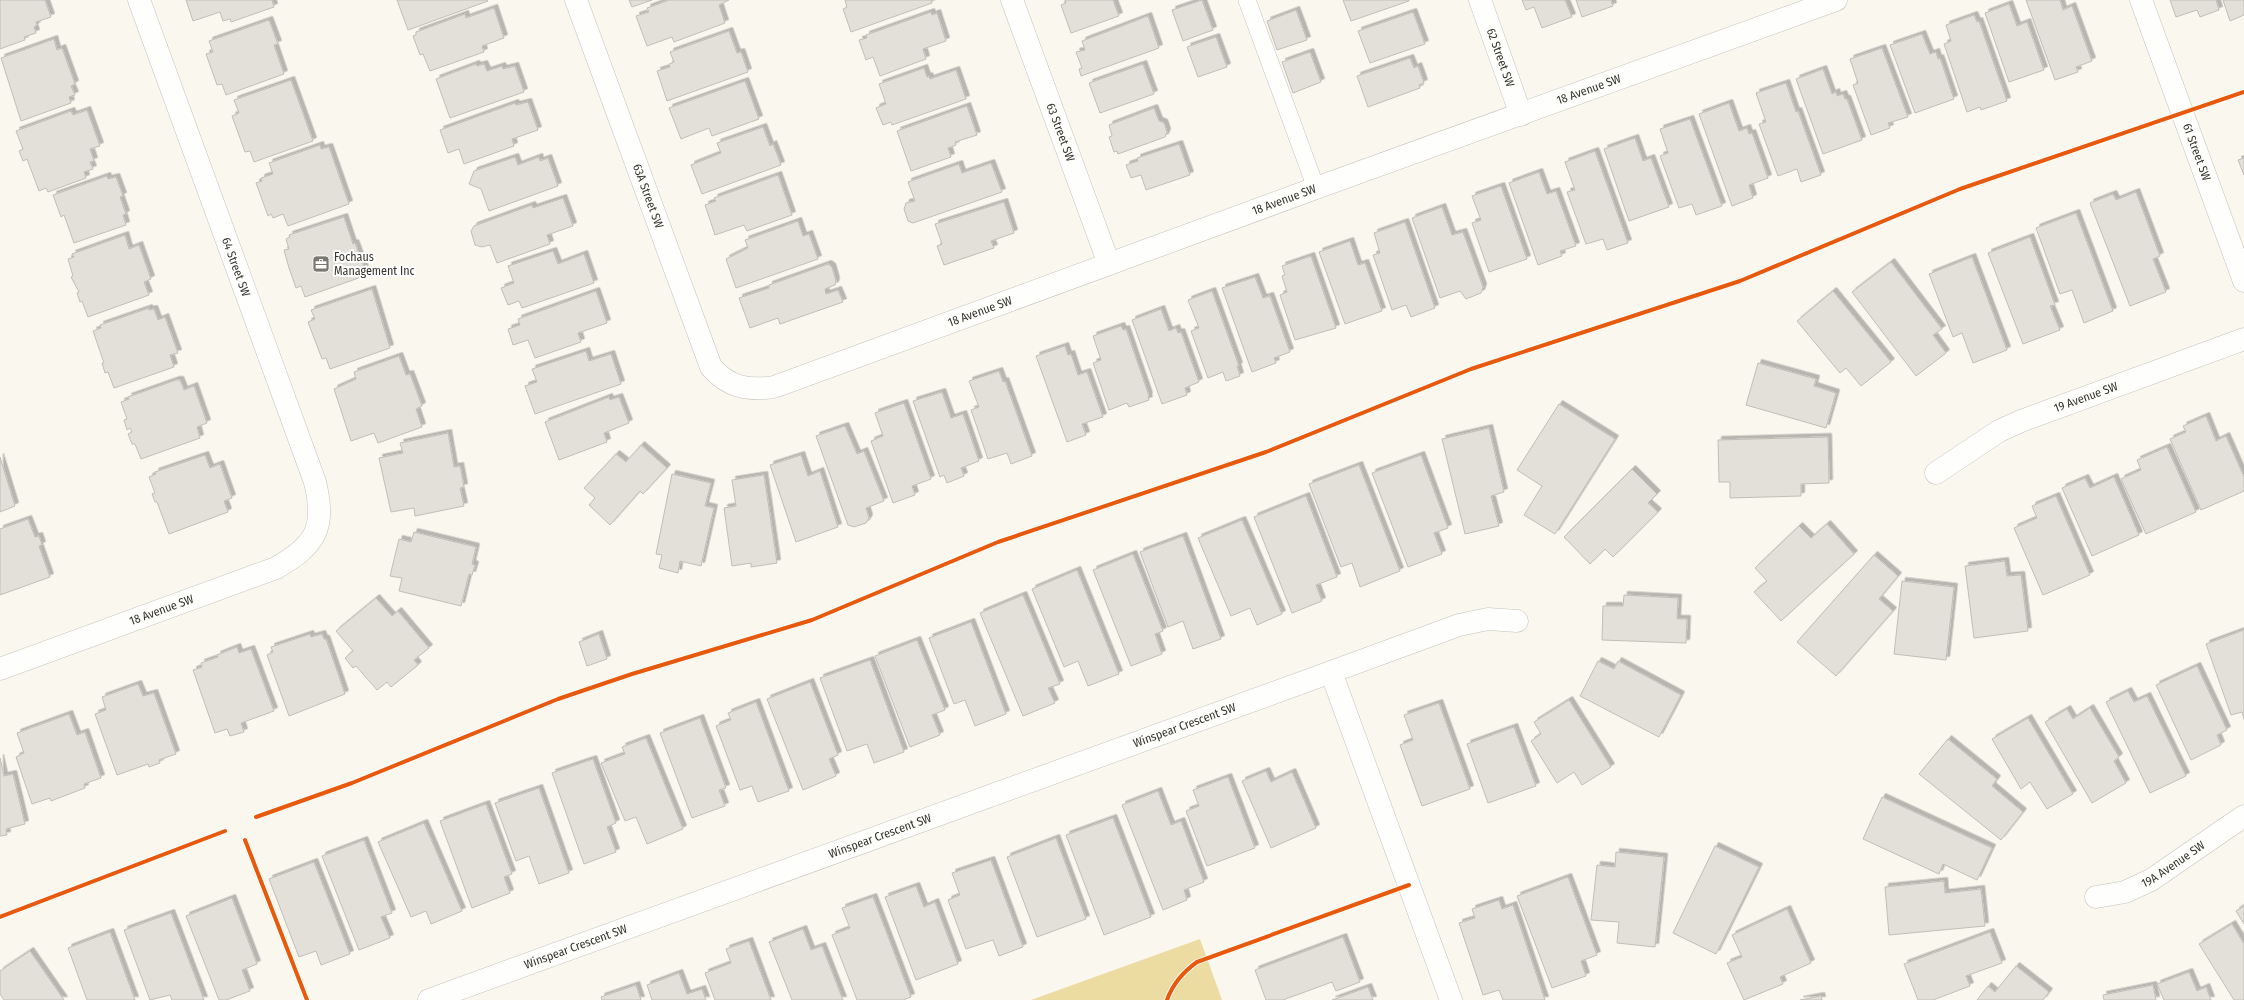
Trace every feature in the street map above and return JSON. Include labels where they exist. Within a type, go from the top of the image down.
[{"type":"street","name":"64 Street SW","points":[[139,0],[315,482],[320,512],[315,537]]},
{"type":"street","name":"63A Street SW","points":[[576,0],[710,367],[730,384]]},
{"type":"street","name":"63 Street SW","points":[[1012,0],[1109,264]]},
{"type":"street","name":"62 Street SW","points":[[1480,0],[1521,115]]},
{"type":"street","name":"18 Avenue SW","points":[[730,384],[756,390],[774,387],[1316,188],[1836,0]]},
{"type":"street","name":"61 Street SW","points":[[2141,0],[2244,281]]},
{"type":"street","name":"19 Avenue SW","points":[[1936,473],[1999,431],[2021,421],[2244,339]]},
{"type":"street","name":"18 Avenue SW","points":[[0,669],[276,568],[304,550],[315,537]]},
{"type":"street","name":"Winspear Crescent SW","points":[[429,1000],[1459,625],[1488,619],[1517,621]]},
{"type":"street","points":[[1331,672],[1451,1000]]},
{"type":"street","name":"19A Avenue SW","points":[[2096,897],[2125,892],[2151,880],[2244,816]]},
{"type":"lane","points":[[1247,0],[1316,188]]},
{"type":"shaded area","points":[[1200,939],[1222,1000],[1031,1000]]},
{"type":"building","points":[[0,0],[45,0],[51,17],[36,22],[37,25],[34,27],[36,33],[24,37],[25,40],[0,49]]},
{"type":"building","points":[[186,0],[272,0],[274,7],[231,22],[230,19],[223,21],[220,12],[193,21]]},
{"type":"building","points":[[397,0],[487,0],[488,1],[408,30]]},
{"type":"building","points":[[629,0],[652,0],[632,7]]},
{"type":"building","points":[[669,0],[729,0],[719,5],[725,23],[674,42],[672,37],[647,46],[636,16],[649,12],[647,8]]},
{"type":"building","points":[[845,0],[931,0],[932,3],[851,32],[843,9],[847,7]]},
{"type":"building","points":[[1065,0],[1113,0],[1119,16],[1071,33],[1061,5],[1066,3]]},
{"type":"building","points":[[1202,0],[1213,30],[1183,41],[1172,10]]},
{"type":"building","points":[[1343,0],[1409,0],[1409,1],[1351,21]]},
{"type":"building","points":[[1522,0],[1565,0],[1572,17],[1542,28],[1534,7],[1526,10]]},
{"type":"building","points":[[1576,0],[1611,0],[1613,6],[1582,17]]},
{"type":"building","points":[[2026,0],[2060,0],[2063,10],[2072,6],[2092,61],[2076,67],[2078,72],[2055,80]]},
{"type":"building","points":[[2170,0],[2216,0],[2219,10],[2200,17],[2197,10],[2176,17]]},
{"type":"building","points":[[2223,0],[2244,0],[2244,15],[2230,21]]},
{"type":"building","points":[[2009,4],[2017,26],[2027,22],[2044,70],[2009,82],[1985,13]]},
{"type":"building","points":[[494,8],[504,38],[482,46],[484,52],[430,71],[423,54],[420,55],[413,36],[416,35],[416,32],[465,14],[466,18]]},
{"type":"building","points":[[1296,10],[1307,40],[1277,50],[1267,21]]},
{"type":"building","points":[[931,12],[932,15],[937,13],[946,41],[923,49],[926,59],[880,76],[873,57],[866,60],[859,40],[867,38],[866,35]]},
{"type":"building","points":[[1413,12],[1425,44],[1370,63],[1358,31]]},
{"type":"building","points":[[1974,15],[1977,22],[1979,21],[2007,101],[1981,110],[1980,107],[1967,112],[1944,44],[1951,41],[1946,25]]},
{"type":"building","points":[[1148,16],[1159,48],[1081,76],[1079,69],[1082,68],[1076,52],[1085,50],[1082,41]]},
{"type":"building","points":[[269,20],[278,44],[274,45],[284,74],[226,95],[222,84],[217,85],[206,54],[213,52],[209,41]]},
{"type":"building","points":[[729,31],[737,53],[741,52],[748,72],[667,101],[657,71],[670,67],[669,64],[674,62],[670,52]]},
{"type":"building","points":[[1922,34],[1930,54],[1936,52],[1938,59],[1940,58],[1954,99],[1915,113],[1890,45]]},
{"type":"building","points":[[1216,37],[1227,67],[1198,77],[1187,47]]},
{"type":"building","points":[[54,39],[57,50],[62,48],[75,84],[71,86],[75,95],[69,97],[71,103],[21,121],[1,58]]},
{"type":"building","points":[[1882,48],[1908,117],[1888,123],[1890,128],[1871,135],[1853,85],[1858,83],[1850,59]]},
{"type":"building","points":[[1310,52],[1321,82],[1293,93],[1282,62]]},
{"type":"building","points":[[1410,58],[1414,68],[1418,66],[1424,83],[1419,85],[1420,88],[1368,107],[1357,76]]},
{"type":"building","points":[[476,64],[477,66],[484,64],[487,71],[502,66],[503,69],[515,66],[524,92],[450,118],[436,79]]},
{"type":"building","points":[[1143,64],[1154,94],[1100,113],[1089,83]]},
{"type":"building","points":[[924,68],[927,77],[929,76],[930,79],[956,70],[966,99],[892,125],[891,122],[883,125],[876,108],[886,104],[879,84]]},
{"type":"building","points":[[1823,69],[1832,94],[1836,92],[1837,96],[1843,94],[1845,99],[1847,99],[1862,140],[1823,154],[1796,79]]},
{"type":"building","points":[[291,80],[313,141],[254,162],[250,151],[245,152],[232,116],[239,113],[234,100]]},
{"type":"building","points":[[745,81],[759,119],[712,136],[709,128],[681,139],[669,108]]},
{"type":"building","points":[[1786,83],[1796,112],[1798,111],[1821,175],[1801,182],[1797,169],[1778,176],[1759,124],[1766,122],[1756,93]]},
{"type":"building","points":[[528,102],[538,130],[512,139],[514,146],[464,164],[459,149],[448,153],[440,130],[515,103],[516,105]]},
{"type":"building","points":[[1729,103],[1739,131],[1747,128],[1749,134],[1752,133],[1768,178],[1749,185],[1753,198],[1732,206],[1699,114]]},
{"type":"building","points":[[967,106],[977,135],[955,142],[956,145],[948,148],[951,157],[911,171],[897,131]]},
{"type":"building","points":[[1154,108],[1159,121],[1164,123],[1167,132],[1165,137],[1118,154],[1117,151],[1114,152],[1109,137],[1112,136],[1109,125]]},
{"type":"building","points":[[87,110],[100,146],[90,149],[94,161],[90,162],[93,169],[84,172],[86,178],[48,192],[46,188],[39,191],[27,159],[23,161],[19,151],[23,149],[16,131],[71,111],[73,115]]},
{"type":"building","points":[[1690,119],[1722,206],[1696,215],[1692,204],[1679,208],[1660,156],[1668,153],[1660,129]]},
{"type":"building","points":[[763,127],[770,146],[773,144],[781,165],[702,194],[691,165],[721,153],[717,143]]},
{"type":"building","points":[[1635,138],[1643,161],[1651,158],[1669,207],[1629,221],[1604,149]]},
{"type":"building","points":[[1179,144],[1190,175],[1146,190],[1141,175],[1131,178],[1126,165],[1138,161],[1137,158]]},
{"type":"building","points":[[320,145],[321,149],[329,147],[349,204],[288,226],[283,214],[273,218],[271,214],[268,216],[256,183],[262,181],[261,178],[273,174],[269,163]]},
{"type":"building","points":[[1595,151],[1628,243],[1607,250],[1603,239],[1586,244],[1567,192],[1575,190],[1565,162]]},
{"type":"building","points":[[515,157],[518,165],[539,157],[540,161],[548,158],[558,186],[489,211],[481,189],[469,184],[474,171]]},
{"type":"building","points":[[2244,158],[2244,175],[2238,160]]},
{"type":"building","points":[[991,163],[1002,192],[913,223],[908,221],[904,209],[906,203],[915,201],[908,182],[959,164],[962,173]]},
{"type":"building","points":[[1539,172],[1547,194],[1556,191],[1576,246],[1560,251],[1562,256],[1538,265],[1509,183]]},
{"type":"building","points":[[778,175],[792,215],[747,231],[744,225],[715,235],[705,205],[716,201],[714,198]]},
{"type":"building","points":[[107,176],[108,179],[116,177],[123,196],[120,197],[126,214],[123,215],[126,225],[74,243],[64,215],[61,217],[53,195]]},
{"type":"building","points":[[1501,186],[1527,259],[1489,272],[1472,223],[1481,220],[1472,196]]},
{"type":"building","points":[[2136,192],[2160,256],[2153,259],[2166,292],[2130,306],[2090,203],[2113,194],[2116,200]]},
{"type":"building","points":[[563,198],[573,226],[547,235],[550,244],[497,263],[490,245],[482,247],[475,245],[471,231],[474,226],[532,205],[533,208]]},
{"type":"building","points":[[1004,202],[1014,233],[991,241],[994,248],[944,265],[937,246],[942,244],[935,224]]},
{"type":"building","points":[[1442,207],[1452,235],[1463,232],[1483,287],[1481,293],[1466,299],[1460,291],[1440,298],[1412,218]]},
{"type":"building","points":[[2076,213],[2113,311],[2084,323],[2072,290],[2060,294],[2036,228]]},
{"type":"building","points":[[344,217],[353,244],[355,243],[367,275],[305,297],[301,286],[296,288],[289,268],[284,250],[289,249],[286,239],[290,237],[289,235]]},
{"type":"building","points":[[798,221],[803,236],[809,234],[818,259],[736,288],[726,259],[748,248],[745,240]]},
{"type":"building","points":[[1405,222],[1435,308],[1411,317],[1406,305],[1392,310],[1373,255],[1380,253],[1374,233]]},
{"type":"building","points":[[125,235],[129,249],[139,245],[151,279],[144,282],[149,295],[88,317],[82,301],[80,302],[77,293],[79,292],[71,277],[73,276],[68,259],[74,257],[72,254]]},
{"type":"building","points":[[2030,237],[2055,305],[2050,306],[2060,330],[2023,344],[1988,253]]},
{"type":"building","points":[[1350,241],[1358,265],[1365,263],[1382,311],[1345,324],[1319,252]]},
{"type":"building","points":[[553,251],[558,264],[584,254],[594,283],[522,308],[519,301],[508,305],[501,288],[514,283],[508,266]]},
{"type":"building","points":[[1311,256],[1336,328],[1295,340],[1280,295],[1287,292],[1282,276],[1285,275],[1282,266]]},
{"type":"building","points":[[1972,257],[2007,350],[1973,363],[1962,333],[1953,337],[1929,274]]},
{"type":"building","points":[[1891,262],[1942,329],[1933,335],[1946,353],[1916,376],[1852,292]]},
{"type":"building","points":[[828,264],[832,267],[836,281],[835,285],[825,289],[826,294],[838,290],[843,302],[780,324],[778,318],[750,328],[739,298],[769,288],[769,285]]},
{"type":"building","points":[[1255,277],[1263,298],[1270,296],[1290,352],[1274,358],[1276,363],[1252,372],[1222,288]]},
{"type":"building","points":[[372,289],[390,348],[330,369],[326,358],[322,359],[308,322],[315,319],[311,310]]},
{"type":"building","points":[[596,291],[607,323],[578,333],[581,342],[535,358],[528,340],[513,345],[508,329],[520,325],[518,319]]},
{"type":"building","points":[[1212,291],[1239,366],[1237,366],[1240,376],[1226,381],[1223,372],[1208,378],[1191,331],[1199,328],[1188,300]]},
{"type":"building","points":[[1833,291],[1891,362],[1861,386],[1846,368],[1840,373],[1797,321]]},
{"type":"building","points":[[149,308],[149,310],[154,309],[158,320],[165,317],[178,353],[170,355],[174,367],[114,388],[108,372],[105,373],[102,363],[104,363],[93,331],[101,328],[100,325]]},
{"type":"building","points":[[1161,309],[1169,331],[1176,328],[1178,333],[1181,332],[1199,382],[1185,388],[1187,395],[1162,404],[1132,320]]},
{"type":"building","points":[[1121,326],[1123,330],[1126,329],[1149,396],[1149,400],[1129,407],[1127,403],[1109,410],[1093,363],[1101,360],[1093,336]]},
{"type":"building","points":[[1065,346],[1068,355],[1071,354],[1078,375],[1087,372],[1103,417],[1082,424],[1086,435],[1067,442],[1036,356]]},
{"type":"building","points":[[586,351],[589,361],[611,354],[621,384],[535,414],[525,386],[537,382],[532,369]]},
{"type":"building","points":[[399,356],[406,375],[410,374],[422,406],[416,409],[422,427],[378,443],[374,433],[351,441],[334,389],[356,379],[354,372]]},
{"type":"building","points":[[1758,363],[1816,379],[1814,386],[1836,393],[1826,428],[1746,405]]},
{"type":"building","points":[[999,371],[1003,382],[1005,381],[1032,456],[1011,464],[1007,453],[988,459],[971,410],[979,407],[969,381]]},
{"type":"building","points":[[176,380],[180,380],[184,390],[194,386],[207,423],[197,427],[200,438],[141,459],[135,444],[132,444],[128,434],[132,432],[130,428],[127,430],[124,420],[127,419],[121,402],[129,399],[128,397]]},
{"type":"building","points":[[942,392],[951,418],[963,414],[979,461],[961,468],[964,476],[947,483],[944,475],[940,477],[913,401]]},
{"type":"building","points":[[609,397],[610,400],[619,397],[629,423],[604,433],[607,442],[559,460],[545,422]]},
{"type":"building","points":[[904,403],[931,479],[912,486],[915,495],[893,503],[871,441],[883,436],[875,413]]},
{"type":"building","points":[[1559,404],[1615,439],[1555,534],[1524,515],[1542,486],[1517,470]]},
{"type":"building","points":[[2206,416],[2216,441],[2226,436],[2244,477],[2244,491],[2201,510],[2170,439],[2186,432],[2183,426]]},
{"type":"building","points":[[845,426],[857,454],[864,451],[884,501],[866,508],[869,518],[866,523],[854,527],[848,525],[816,436]]},
{"type":"building","points":[[1489,428],[1504,492],[1491,496],[1499,526],[1465,534],[1442,439]]},
{"type":"building","points":[[448,433],[454,467],[460,466],[464,487],[460,488],[464,506],[415,516],[414,508],[391,512],[379,458],[403,453],[400,443]]},
{"type":"building","points":[[1828,437],[1829,483],[1801,484],[1801,496],[1730,498],[1730,482],[1719,482],[1718,440]]},
{"type":"building","points":[[641,445],[667,468],[643,494],[640,491],[610,525],[589,505],[595,498],[584,488],[616,454],[626,462]]},
{"type":"building","points":[[2167,447],[2196,512],[2146,534],[2121,479],[2141,470],[2137,460]]},
{"type":"building","points":[[205,455],[210,468],[220,464],[232,498],[224,501],[228,512],[169,534],[157,502],[155,502],[152,494],[155,493],[149,477],[156,474],[155,472]]},
{"type":"building","points":[[801,455],[808,476],[820,471],[838,527],[796,542],[770,465]]},
{"type":"building","points":[[1421,455],[1448,528],[1434,533],[1442,554],[1408,567],[1372,473]]},
{"type":"building","points":[[0,457],[15,506],[0,512]]},
{"type":"building","points":[[1359,465],[1400,571],[1360,587],[1352,563],[1341,567],[1309,484]]},
{"type":"building","points":[[1632,469],[1657,494],[1648,503],[1658,512],[1613,557],[1605,549],[1590,564],[1564,537]]},
{"type":"building","points":[[672,474],[711,483],[705,506],[714,508],[701,566],[680,561],[678,573],[659,568],[662,555],[656,554]]},
{"type":"building","points":[[764,475],[777,563],[751,567],[751,563],[732,566],[724,508],[736,506],[732,480]]},
{"type":"building","points":[[2114,477],[2139,535],[2092,556],[2062,488],[2085,478],[2090,488]]},
{"type":"building","points":[[1306,496],[1337,577],[1316,585],[1322,601],[1292,613],[1254,517]]},
{"type":"building","points":[[2056,496],[2090,575],[2043,595],[2014,528],[2037,518],[2032,506]]},
{"type":"building","points":[[28,519],[35,537],[39,536],[42,545],[39,546],[50,577],[0,595],[0,529]]},
{"type":"building","points":[[1242,520],[1282,614],[1257,625],[1250,608],[1231,616],[1198,538]]},
{"type":"building","points":[[1827,524],[1854,554],[1781,621],[1754,592],[1767,581],[1755,568],[1799,526],[1811,538]]},
{"type":"building","points":[[414,532],[476,547],[472,564],[475,565],[472,575],[469,574],[461,606],[399,591],[402,578],[390,576],[399,539],[411,542]]},
{"type":"building","points":[[1183,536],[1221,639],[1193,649],[1183,621],[1168,627],[1140,552]]},
{"type":"building","points":[[1133,554],[1163,631],[1155,634],[1162,654],[1131,666],[1093,570]]},
{"type":"building","points":[[1874,555],[1898,576],[1879,599],[1893,611],[1836,676],[1797,642]]},
{"type":"building","points":[[2005,561],[2007,576],[2021,575],[2028,631],[1974,638],[1965,566]]},
{"type":"building","points":[[1077,570],[1119,674],[1088,686],[1078,661],[1064,667],[1032,589]]},
{"type":"building","points":[[1902,581],[1954,587],[1946,660],[1894,654]]},
{"type":"building","points":[[1023,595],[1060,684],[1048,688],[1055,703],[1023,716],[980,613]]},
{"type":"building","points":[[1624,595],[1678,598],[1677,619],[1687,619],[1686,643],[1602,640],[1603,606],[1623,606]]},
{"type":"building","points":[[376,598],[392,616],[398,611],[429,648],[414,660],[418,665],[391,687],[387,682],[377,690],[356,666],[353,668],[345,658],[353,651],[336,631]]},
{"type":"building","points":[[971,622],[1006,714],[975,726],[965,700],[954,704],[929,638]]},
{"type":"building","points":[[2244,630],[2244,719],[2242,712],[2231,715],[2206,644]]},
{"type":"building","points":[[310,634],[311,637],[322,634],[324,639],[326,639],[345,694],[289,716],[267,655],[273,652],[271,647]]},
{"type":"building","points":[[599,634],[607,659],[587,666],[579,642]]},
{"type":"building","points":[[917,640],[945,710],[932,715],[940,735],[910,747],[875,656]]},
{"type":"building","points":[[237,647],[239,653],[251,649],[274,711],[241,723],[244,732],[230,736],[227,729],[215,733],[193,670],[202,667],[201,663],[218,657],[217,655]]},
{"type":"building","points":[[870,660],[904,752],[874,763],[867,744],[847,751],[820,678]]},
{"type":"building","points":[[1598,661],[1614,669],[1618,661],[1681,695],[1659,737],[1580,696]]},
{"type":"building","points":[[2197,666],[2227,730],[2217,735],[2221,745],[2191,760],[2156,685]]},
{"type":"building","points":[[810,682],[838,755],[829,759],[836,776],[803,790],[767,699]]},
{"type":"building","points":[[138,684],[143,696],[154,693],[176,754],[159,760],[160,763],[149,767],[148,764],[117,775],[95,714],[106,710],[102,697]]},
{"type":"building","points":[[2128,691],[2134,702],[2147,696],[2186,776],[2150,793],[2106,702]]},
{"type":"building","points":[[1569,700],[1611,767],[1582,785],[1574,772],[1557,783],[1531,741],[1541,734],[1534,722]]},
{"type":"building","points":[[756,702],[789,791],[758,802],[752,786],[740,790],[716,726],[731,720],[728,713]]},
{"type":"building","points":[[1439,703],[1470,789],[1422,806],[1400,745],[1413,740],[1404,715]]},
{"type":"building","points":[[2090,708],[2119,757],[2114,761],[2126,783],[2092,803],[2045,722],[2067,709],[2073,719]]},
{"type":"building","points":[[69,714],[77,735],[85,732],[101,778],[84,784],[85,788],[51,801],[50,798],[32,804],[16,757],[24,753],[17,733]]},
{"type":"building","points":[[700,718],[726,788],[719,790],[725,806],[692,818],[660,733]]},
{"type":"building","points":[[2028,718],[2073,794],[2047,809],[2030,782],[2021,789],[1992,739]]},
{"type":"building","points":[[1514,727],[1536,786],[1488,803],[1467,744]]},
{"type":"building","points":[[646,738],[683,829],[647,844],[636,817],[625,821],[601,763],[625,754],[622,747]]},
{"type":"building","points":[[1948,739],[1997,779],[1992,786],[2023,812],[2001,840],[1919,774]]},
{"type":"building","points":[[0,758],[4,776],[13,774],[25,824],[6,829],[7,835],[0,836]]},
{"type":"building","points":[[593,759],[616,823],[607,827],[616,852],[584,864],[552,773]]},
{"type":"building","points":[[1266,771],[1271,782],[1292,772],[1316,828],[1271,848],[1242,781]]},
{"type":"building","points":[[1228,777],[1255,848],[1207,866],[1186,811],[1199,806],[1193,790]]},
{"type":"building","points":[[539,788],[569,873],[539,884],[529,856],[516,861],[495,803]]},
{"type":"building","points":[[1158,791],[1171,825],[1181,821],[1204,882],[1184,890],[1187,900],[1163,910],[1122,805]]},
{"type":"building","points":[[1882,797],[1992,848],[1977,880],[1943,864],[1939,874],[1863,839]]},
{"type":"building","points":[[486,804],[512,874],[504,877],[510,893],[472,908],[440,821]]},
{"type":"building","points":[[1113,818],[1151,917],[1104,935],[1066,835]]},
{"type":"building","points":[[424,823],[462,911],[431,924],[426,911],[411,917],[378,842]]},
{"type":"building","points":[[1056,838],[1086,919],[1037,937],[1007,857]]},
{"type":"building","points":[[364,840],[392,913],[381,917],[390,938],[359,950],[322,856]]},
{"type":"building","points":[[1715,846],[1759,867],[1716,954],[1673,933]]},
{"type":"building","points":[[1616,852],[1664,857],[1655,947],[1617,943],[1619,922],[1591,920],[1597,865],[1615,867]]},
{"type":"building","points":[[991,860],[1023,947],[999,956],[993,940],[966,949],[948,900],[960,895],[952,873]]},
{"type":"building","points":[[314,862],[350,954],[321,965],[316,951],[299,957],[269,879]]},
{"type":"building","points":[[1568,877],[1597,955],[1581,961],[1586,976],[1552,988],[1517,896]]},
{"type":"building","points":[[1944,881],[1945,893],[1981,889],[1985,926],[1889,935],[1885,887]]},
{"type":"building","points":[[916,886],[924,907],[935,902],[958,964],[916,980],[885,897]]},
{"type":"building","points":[[873,897],[911,997],[903,1000],[857,1000],[832,935],[850,928],[842,908]]},
{"type":"building","points":[[232,898],[257,964],[242,970],[250,991],[226,1000],[219,1000],[186,916]]},
{"type":"building","points":[[1499,900],[1502,909],[1513,905],[1545,1000],[1503,1000],[1499,990],[1483,995],[1459,923],[1475,918],[1472,909]]},
{"type":"building","points":[[2244,906],[2244,924],[2236,911]]},
{"type":"building","points":[[1787,909],[1811,963],[1780,977],[1783,984],[1744,1000],[1727,963],[1742,957],[1732,935]]},
{"type":"building","points":[[171,913],[204,1000],[172,1000],[170,995],[150,1000],[124,930]]},
{"type":"building","points":[[2232,924],[2244,944],[2244,1000],[2234,1000],[2199,944]]},
{"type":"building","points":[[803,929],[811,950],[822,946],[843,1000],[792,1000],[769,942]]},
{"type":"building","points":[[110,932],[135,1000],[87,1000],[68,948]]},
{"type":"building","points":[[1990,932],[2002,963],[1966,976],[1970,986],[1933,1000],[1918,1000],[1904,964]]},
{"type":"building","points":[[1343,937],[1360,982],[1336,991],[1332,982],[1283,1000],[1266,1000],[1255,970]]},
{"type":"building","points":[[749,941],[771,1000],[715,1000],[705,973],[731,963],[726,949]]},
{"type":"building","points":[[30,951],[64,1000],[4,1000],[0,994],[0,971]]},
{"type":"building","points":[[2016,966],[2049,992],[2043,1000],[1977,1000],[1988,986],[1995,992]]},
{"type":"building","points":[[2189,972],[2197,991],[2206,987],[2211,1000],[2164,1000],[2157,984]]},
{"type":"building","points":[[679,973],[687,994],[702,989],[706,1000],[652,1000],[647,985]]},
{"type":"building","points":[[636,985],[641,1000],[602,1000],[601,997]]},
{"type":"building","points":[[2153,985],[2156,1000],[2104,1000],[2103,995]]},
{"type":"building","points":[[1368,987],[1373,1000],[1332,1000]]},
{"type":"building","points":[[1821,996],[1822,1000],[1800,1000]]},
{"type":"cycle path","points":[[256,817],[352,783],[558,699],[632,674],[812,620],[998,542],[1266,452],[1471,369],[1740,281],[1960,189],[2244,92]]},
{"type":"cycle path","points":[[0,917],[225,831]]},
{"type":"cycle path","points":[[245,840],[307,1000]]},
{"type":"cycle path","points":[[1167,1000],[1172,988],[1179,978],[1197,962],[1409,885]]},
{"type":"place","name":"Fochaus Management Inc","points":[[321,264]]}]
